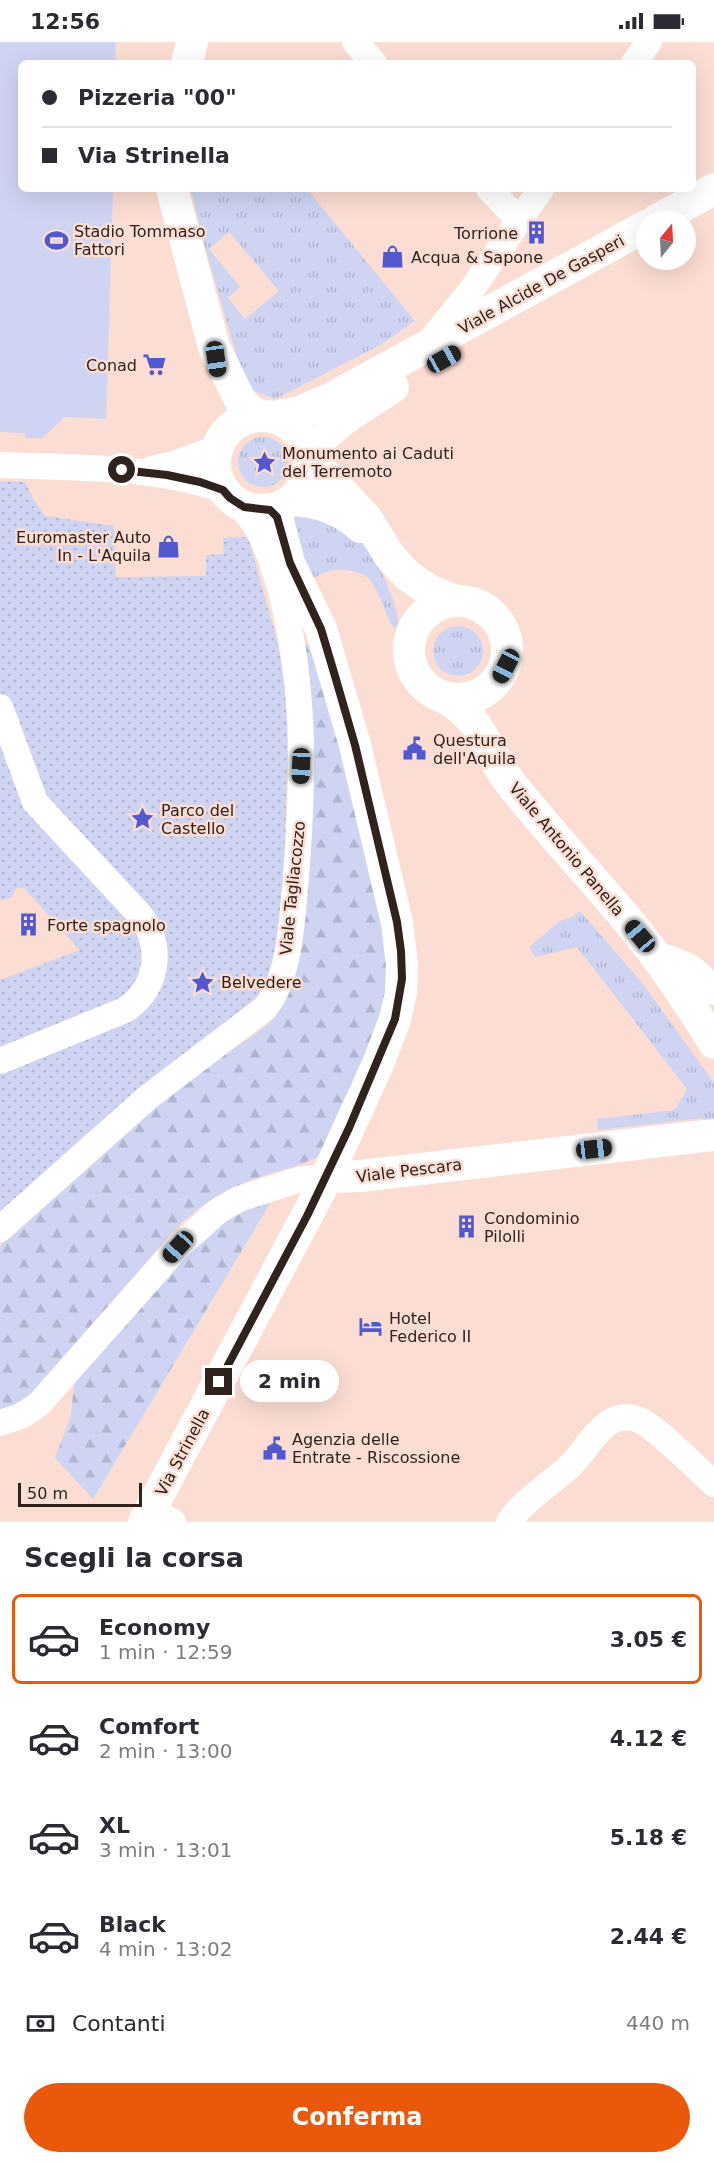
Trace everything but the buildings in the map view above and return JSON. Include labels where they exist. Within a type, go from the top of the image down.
[{"type":"main road","points":[[189,60],[192,42]]},
{"type":"main road","points":[[675,210],[714,189]]},
{"type":"main road","points":[[173,192],[214,347],[222,403],[215,470],[231,497],[250,509],[308,502],[349,517],[365,531],[386,561],[399,588],[407,613],[410,637],[408,652],[411,666],[418,680],[429,690],[443,697],[459,700],[474,697],[488,690],[506,666],[508,653],[507,639],[494,615],[482,606],[468,601],[453,600],[430,591],[407,576],[389,555],[366,518],[308,455],[298,432],[289,425],[249,410],[240,400],[214,347]]},
{"type":"main road","points":[[696,223],[714,213]]},
{"type":"main road","name":"Viale Alcide De Gasperi","points":[[267,417],[316,406],[636,231]]},
{"type":"main road","name":"Viale Alcide De Gasperi","points":[[308,455],[322,437],[341,421],[395,386],[636,254]]},
{"type":"main road","points":[[219,444],[235,424],[247,418],[267,417]]},
{"type":"main road","points":[[280,505],[304,483],[308,472],[308,455]]},
{"type":"main road","name":"Via Strinella","points":[[156,1518],[326,1177],[378,1064],[395,1019],[401,993],[401,951],[397,922],[355,745],[325,640],[290,563],[277,517],[280,505]]},
{"type":"main road","points":[[410,637],[416,623],[426,612],[439,604],[453,600]]},
{"type":"main road","name":"Viale Antonio Panella","points":[[499,678],[493,706],[492,733],[495,754],[503,773]]},
{"type":"main road","name":"Viale Antonio Panella","points":[[443,697],[465,711],[473,720],[503,773],[654,954],[714,1043]]},
{"type":"main road","name":"Viale Pescara","points":[[326,1177],[378,1174],[708,1134]]},
{"type":"street","points":[[355,42],[371,60]]},
{"type":"street","points":[[636,60],[649,42]]},
{"type":"street","points":[[492,192],[520,221]]},
{"type":"street","points":[[424,348],[470,292],[539,192]]},
{"type":"street","points":[[140,471],[174,464],[219,444]]},
{"type":"street","points":[[0,465],[140,471],[192,480],[231,497]]},
{"type":"street","name":"Viale Tagliacozzo","points":[[0,1229],[154,1092],[265,1008],[279,984],[290,931],[298,848],[301,749],[299,694],[289,625],[267,546],[256,525],[231,497]]},
{"type":"street","points":[[0,707],[35,802],[145,921],[153,941],[155,955],[154,970],[149,984],[131,1006],[119,1014],[0,1060]]},
{"type":"street","points":[[654,954],[691,966],[714,992]]},
{"type":"street","name":"Viale Pescara","points":[[0,1423],[27,1413],[38,1405],[178,1247],[218,1211],[239,1199],[298,1180],[326,1177]]},
{"type":"street","points":[[503,1520],[573,1463],[601,1429],[622,1417],[636,1419],[650,1426],[714,1484]]},
{"type":"green space","name":"Stadio Tommaso Fattori","points":[[0,42],[115,42],[116,60],[18,60],[18,192],[113,192],[106,419],[65,417],[42,438],[26,438],[25,433],[0,432]]},
{"type":"green space","points":[[192,192],[309,192],[415,321],[382,344],[275,399],[246,388],[204,244]],"holes":[[[229,232],[279,291],[245,319],[228,298],[240,287],[209,249]]]},
{"type":"green space","points":[[531,223],[542,224],[547,232],[543,241],[537,244],[529,242],[525,234]]},
{"type":"green space","points":[[263,437],[277,441],[284,448],[288,462],[284,476],[277,483],[263,487],[249,483],[242,476],[238,462],[242,448],[249,441]]},
{"type":"green space","name":"Parco del Castello","points":[[0,481],[25,482],[45,516],[114,526],[116,577],[206,576],[206,555],[224,554],[223,538],[248,537],[278,644],[288,726],[284,882],[276,951],[268,980],[262,991],[251,1004],[169,1065],[0,1218],[0,980],[80,950],[24,888],[16,888],[11,898],[0,900]]},
{"type":"green space","points":[[296,510],[342,529],[363,543],[378,565],[391,594],[396,608],[398,629],[390,622],[376,589],[364,575],[344,570],[330,571],[306,584],[291,547],[293,512]]},
{"type":"green space","points":[[458,626],[472,630],[479,637],[483,651],[479,665],[472,672],[458,676],[444,672],[437,665],[433,651],[437,637],[444,630]]},
{"type":"green space","points":[[311,644],[369,839],[389,943],[386,1006],[324,1152],[304,1163],[242,1184],[196,1211],[175,1229],[33,1392],[15,1406],[0,1410],[0,1246],[189,1076],[262,1029],[280,1010],[290,990],[302,938],[307,892],[310,787],[304,646]]},
{"type":"green space","points":[[580,911],[643,984],[714,1083],[714,1120],[703,1121],[702,1118],[598,1130],[597,1119],[675,1110],[687,1089],[577,947],[535,957],[529,947],[560,921]]},
{"type":"green space","points":[[272,1200],[93,1499],[55,1458],[71,1415],[74,1384],[170,1270],[222,1217]]},
{"type":"place","name":"Torrione","points":[[536,233]]},
{"type":"place","name":"Stadio Tommaso Fattori","points":[[56,240]]},
{"type":"place","name":"Acqua & Sapone","points":[[393,257]]},
{"type":"place","name":"Conad","points":[[155,365]]},
{"type":"place","name":"Monumento ai Caduti del Terremoto","points":[[264,462]]},
{"type":"place","name":"Euromaster Auto In - L'Aquila","points":[[169,546]]},
{"type":"place","name":"Questura dell'Aquila","points":[[415,749]]},
{"type":"place","name":"Parco del Castello","points":[[143,819]]},
{"type":"place","name":"Forte spagnolo","points":[[29,925]]},
{"type":"place","name":"Belvedere","points":[[203,982]]},
{"type":"place","name":"Condominio Pilolli","points":[[466,1227]]},
{"type":"place","name":"Hotel Federico II","points":[[371,1327]]},
{"type":"place","name":"Agenzia delle Entrate - Riscossione","points":[[274,1448]]},
{"type":"route","points":[[122,470],[167,475],[200,482],[223,490],[230,498],[244,507],[270,510],[277,517],[287,556],[316,618],[332,664],[360,765],[397,922],[401,951],[402,979],[399,1006],[378,1064],[314,1203],[219,1382]]}]
